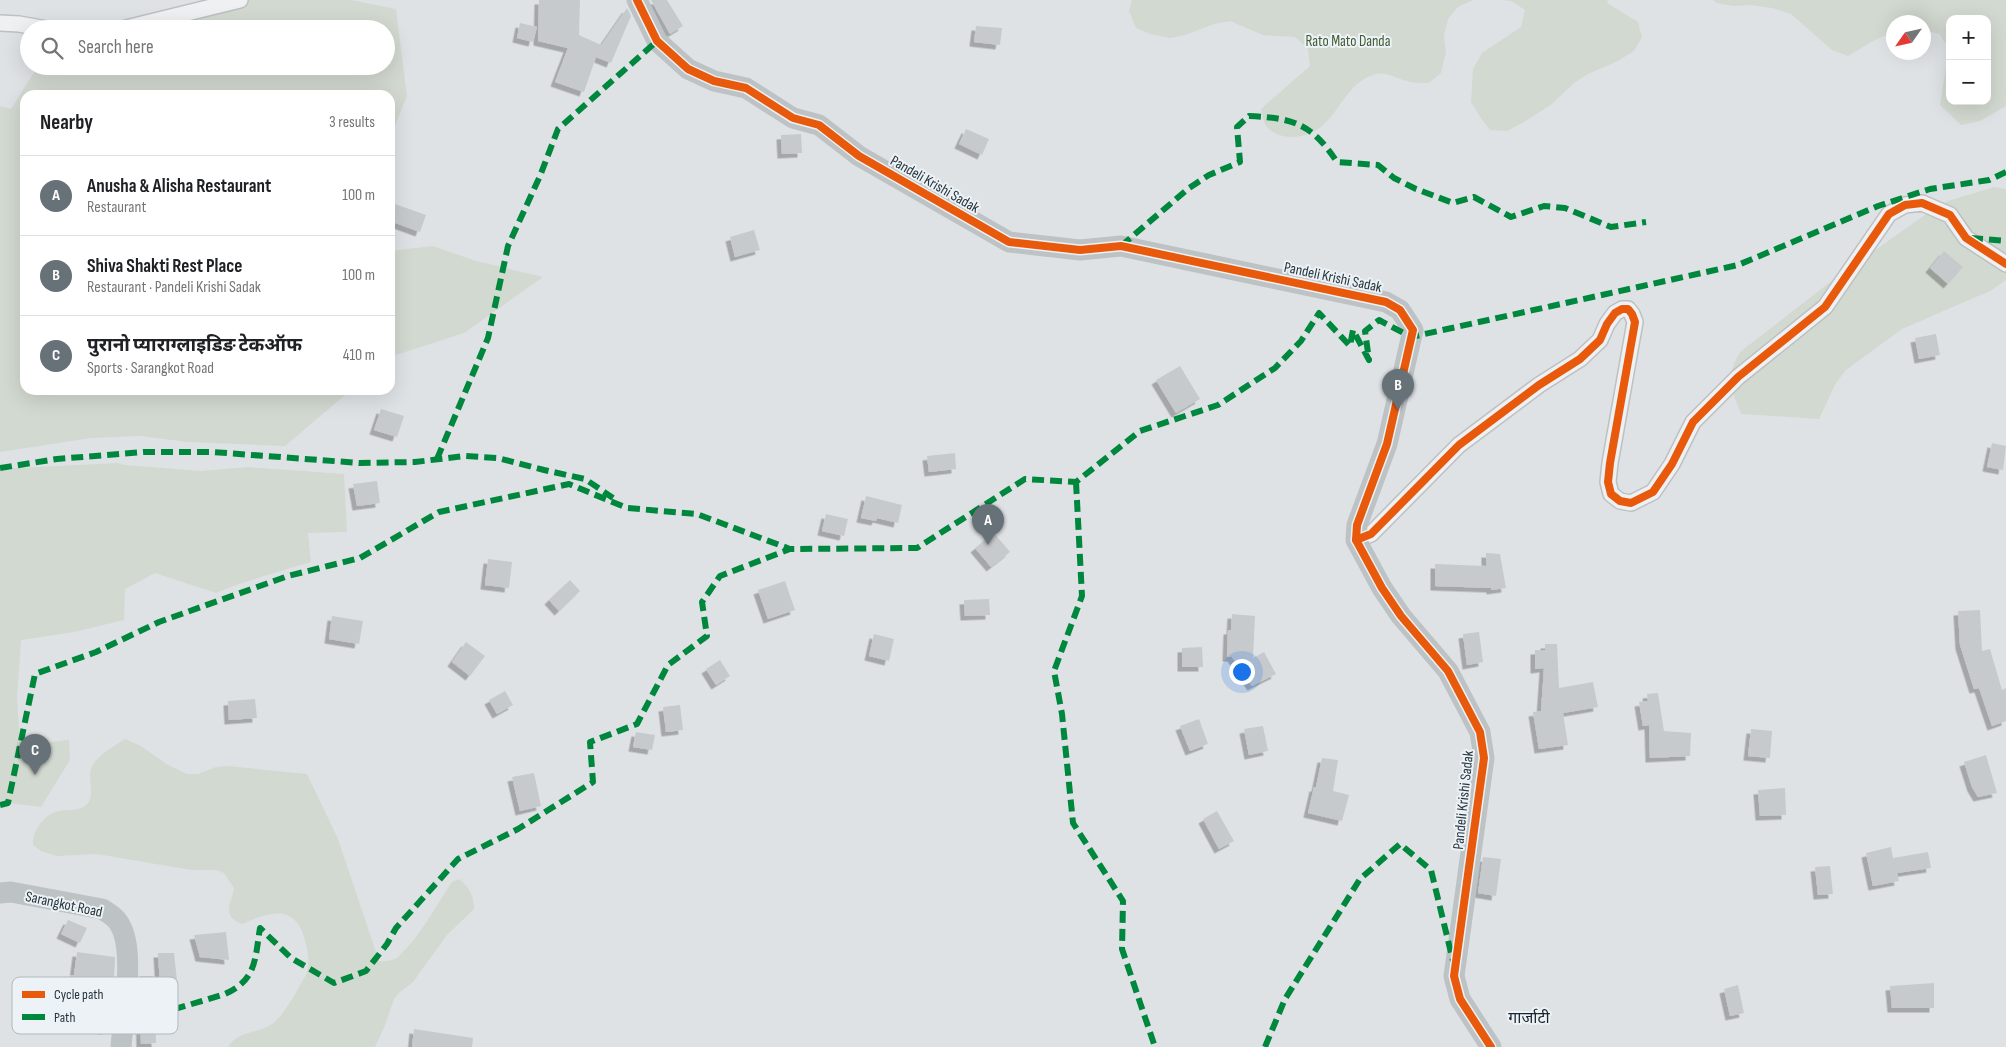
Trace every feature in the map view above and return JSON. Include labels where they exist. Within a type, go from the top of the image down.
[{"type":"street","points":[[159,20],[240,0]]},
{"type":"street","name":"Pandeli Krishi Sadak","points":[[637,0],[657,41],[688,69],[714,81],[746,88],[793,118],[819,125],[859,156],[1009,242],[1080,250],[1121,246],[1386,302],[1400,310],[1413,330],[1409,352],[1387,444],[1357,525],[1356,540],[1382,588],[1401,616],[1448,671],[1480,732],[1484,758],[1454,976],[1460,999],[1491,1047]]},
{"type":"street","points":[[0,23],[20,24]]},
{"type":"street","points":[[1356,540],[1370,534],[1459,445],[1539,385],[1580,359],[1600,340],[1607,324],[1615,313],[1622,309],[1628,309],[1635,322],[1616,423],[1608,482],[1611,494],[1620,501],[1630,503],[1653,492],[1672,464],[1693,422],[1732,383],[1825,307],[1889,214],[1905,205],[1922,203],[1950,215],[1966,238],[2006,264]]},
{"type":"street","name":"Sarangkot Road","points":[[0,893],[10,892],[102,909],[113,916],[122,928],[126,946],[125,977]]},
{"type":"street","name":"Sarangkot Road","points":[[121,1047],[122,1034]]},
{"type":"green space","points":[[249,0],[351,0],[396,9],[407,96],[395,126],[395,90],[23,90],[32,75],[395,75],[395,20],[176,20],[179,16]]},
{"type":"green space","name":"Rato Mato Danda","points":[[1132,0],[1473,0],[1458,7],[1448,19],[1444,35],[1446,52],[1441,73],[1429,83],[1410,82],[1383,74],[1373,75],[1357,84],[1322,126],[1309,134],[1287,137],[1273,132],[1267,127],[1261,109],[1310,66],[1308,49],[1295,37],[1263,35],[1230,21],[1170,38],[1150,34],[1136,28],[1129,11]]},
{"type":"green space","points":[[1501,0],[1608,0],[1607,3],[1638,22],[1642,37],[1634,51],[1574,83],[1552,104],[1524,122],[1507,131],[1490,130],[1471,102],[1473,69],[1482,53],[1521,27],[1525,10],[1511,1]]},
{"type":"green space","points":[[1713,0],[2006,0],[2006,106],[1980,121],[1961,125],[1940,105],[1946,67],[1946,105],[1991,105],[1991,15],[1946,15],[1946,44],[1939,34],[1931,32],[1931,15],[1886,15],[1886,35],[1848,56],[1832,50],[1791,14],[1772,8],[1751,5],[1733,6],[1717,3]]},
{"type":"green space","points":[[20,95],[20,395],[345,395],[285,446],[188,442],[140,436],[91,438],[0,452],[0,106],[11,109]]},
{"type":"green space","points":[[1994,187],[2006,189],[2006,280],[1990,291],[1902,329],[1846,370],[1836,383],[1819,419],[1741,414],[1731,383],[1732,370],[1740,352],[1834,279],[1929,212],[1948,201]]},
{"type":"green space","points":[[433,246],[476,261],[543,277],[464,333],[395,356],[395,250]]},
{"type":"green space","points":[[117,463],[201,471],[248,467],[344,474],[347,532],[308,533],[311,562],[251,580],[216,593],[155,573],[125,589],[124,620],[74,632],[21,640],[17,698],[20,745],[69,740],[70,760],[41,807],[0,802],[0,469]]},
{"type":"green space","points":[[125,739],[141,746],[168,765],[187,774],[198,774],[216,767],[228,766],[307,774],[338,839],[379,961],[387,961],[398,957],[406,949],[452,882],[459,879],[466,885],[472,896],[474,909],[447,935],[413,982],[394,999],[375,1047],[228,1047],[243,1035],[267,1027],[277,1020],[306,975],[308,963],[307,948],[302,931],[296,922],[289,916],[282,914],[263,916],[242,924],[236,921],[229,913],[234,888],[224,873],[216,870],[191,870],[97,854],[57,856],[41,851],[33,845],[37,829],[48,816],[59,811],[78,809],[85,806],[91,793],[90,771],[92,766],[103,754]]},
{"type":"building","points":[[539,0],[580,0],[579,35],[601,45],[600,47],[627,8],[631,16],[611,63],[596,57],[584,92],[555,82],[568,48],[538,41]]},
{"type":"building","points":[[651,0],[667,0],[683,26],[670,34]]},
{"type":"building","points":[[520,23],[537,27],[533,42],[517,38]]},
{"type":"building","points":[[976,26],[1002,28],[1000,45],[974,42]]},
{"type":"building","points":[[966,129],[989,139],[982,155],[959,144]]},
{"type":"building","points":[[801,134],[802,153],[782,154],[781,135]]},
{"type":"building","points":[[395,204],[426,215],[420,232],[395,223]]},
{"type":"building","points":[[754,230],[760,250],[735,257],[730,237]]},
{"type":"building","points":[[1944,251],[1963,267],[1948,284],[1930,268]]},
{"type":"building","points":[[1936,334],[1940,355],[1919,359],[1915,338]]},
{"type":"building","points":[[1180,366],[1200,399],[1176,413],[1156,380]]},
{"type":"building","points":[[381,409],[404,416],[397,437],[374,430]]},
{"type":"building","points":[[1992,443],[2006,446],[2003,470],[1987,467]]},
{"type":"building","points":[[955,453],[956,469],[929,472],[927,456]]},
{"type":"building","points":[[377,481],[380,503],[357,506],[353,484]]},
{"type":"building","points":[[866,496],[902,505],[898,523],[877,518],[876,521],[861,518]]},
{"type":"building","points":[[826,514],[848,519],[844,536],[822,531]]},
{"type":"building","points":[[994,533],[1010,552],[991,567],[975,548]]},
{"type":"building","points":[[1486,553],[1500,554],[1506,588],[1491,590],[1491,588],[1435,586],[1435,564],[1486,566]]},
{"type":"building","points":[[488,559],[512,562],[509,588],[485,585]]},
{"type":"building","points":[[570,580],[580,591],[559,611],[549,600]]},
{"type":"building","points":[[785,581],[795,610],[768,619],[758,590]]},
{"type":"building","points":[[989,599],[990,615],[965,616],[964,600]]},
{"type":"building","points":[[1980,610],[1982,651],[1990,649],[2002,690],[2006,688],[2006,721],[1992,726],[1979,688],[1974,689],[1960,645],[1958,611]]},
{"type":"building","points":[[1232,614],[1255,616],[1253,658],[1264,652],[1276,674],[1252,686],[1232,657],[1227,657],[1228,630],[1231,630]]},
{"type":"building","points":[[332,616],[363,621],[359,644],[329,639]]},
{"type":"building","points":[[1479,632],[1483,662],[1467,665],[1463,634]]},
{"type":"building","points":[[874,634],[894,639],[889,661],[869,656]]},
{"type":"building","points":[[466,642],[485,656],[470,676],[452,662]]},
{"type":"building","points":[[1545,644],[1557,644],[1559,688],[1593,682],[1598,707],[1563,713],[1568,745],[1539,749],[1533,712],[1541,711],[1544,668],[1535,669],[1535,650],[1545,650]]},
{"type":"building","points":[[1202,647],[1203,667],[1182,667],[1182,648]]},
{"type":"building","points":[[720,660],[730,676],[716,685],[706,669]]},
{"type":"building","points":[[505,691],[513,705],[497,714],[489,700]]},
{"type":"building","points":[[1658,693],[1664,731],[1691,733],[1690,756],[1650,758],[1649,725],[1643,726],[1639,702],[1648,701],[1647,694]]},
{"type":"building","points":[[255,699],[257,718],[229,720],[228,701]]},
{"type":"building","points":[[680,705],[683,730],[666,732],[663,707]]},
{"type":"building","points":[[1199,719],[1208,744],[1190,751],[1180,726]]},
{"type":"building","points":[[1263,726],[1268,751],[1249,755],[1244,729]]},
{"type":"building","points":[[1751,729],[1772,731],[1770,758],[1748,756]]},
{"type":"building","points":[[636,732],[655,735],[652,750],[633,747]]},
{"type":"building","points":[[1986,755],[1997,793],[1978,797],[1972,787],[1964,762]]},
{"type":"building","points":[[1322,758],[1338,760],[1333,791],[1349,795],[1342,821],[1308,813]]},
{"type":"building","points":[[534,773],[541,806],[520,811],[512,777]]},
{"type":"building","points":[[1785,788],[1786,815],[1760,816],[1758,790]]},
{"type":"building","points":[[1217,811],[1234,841],[1219,849],[1203,819]]},
{"type":"building","points":[[1891,847],[1893,858],[1928,852],[1931,868],[1897,873],[1899,881],[1873,886],[1866,853]]},
{"type":"building","points":[[1483,857],[1501,859],[1496,896],[1478,893]]},
{"type":"building","points":[[1830,866],[1833,894],[1818,895],[1815,867]]},
{"type":"building","points":[[68,920],[87,928],[80,943],[61,934]]},
{"type":"building","points":[[226,932],[229,960],[200,957],[194,935]]},
{"type":"building","points":[[77,952],[115,957],[114,977],[70,977],[70,975],[74,975]]},
{"type":"building","points":[[158,953],[174,953],[177,977],[160,977]]},
{"type":"building","points":[[1934,983],[1934,1008],[1892,1008],[1890,986]]},
{"type":"building","points":[[1738,985],[1744,1013],[1730,1016],[1724,989]]},
{"type":"building","points":[[414,1029],[473,1038],[472,1047],[412,1047]]},
{"type":"building","points":[[141,1034],[156,1034],[156,1043],[141,1044]]},
{"type":"marked path","points":[[437,459],[488,338],[508,246],[540,176],[558,129],[657,41]]},
{"type":"marked path","points":[[1121,246],[1189,188],[1209,175],[1240,162],[1237,127],[1249,116],[1290,121],[1310,131],[1328,149],[1337,162],[1378,165],[1394,178],[1416,189],[1453,203],[1474,197],[1511,217],[1544,206],[1565,208],[1611,227],[1646,222]]},
{"type":"marked path","points":[[178,1008],[225,994],[243,982],[253,967],[260,928],[291,958],[334,983],[366,971],[387,944],[396,928],[458,859],[518,829],[593,782],[590,742],[637,724],[668,665],[707,636],[702,602],[720,576],[790,549],[917,548],[1025,479],[1076,482],[1140,431],[1218,405],[1275,368],[1301,341],[1319,313],[1350,346],[1353,330],[1369,360],[1365,331],[1379,320],[1411,337],[1738,265],[1878,206],[1930,189],[1989,180],[2006,172]]},
{"type":"marked path","points":[[1971,238],[2006,241]]},
{"type":"marked path","points":[[0,468],[57,459],[144,452],[212,452],[360,463],[415,462],[465,456],[498,458],[585,479],[613,498]]},
{"type":"marked path","points":[[1076,482],[1082,596],[1054,671],[1062,714],[1073,823],[1123,901],[1122,949],[1155,1047]]},
{"type":"marked path","points":[[0,805],[8,803],[35,674],[96,652],[159,622],[288,576],[360,558],[439,512],[569,484],[627,508],[697,514],[790,549]]},
{"type":"marked path","points":[[1265,1047],[1285,999],[1360,879],[1400,844],[1431,870],[1453,961]]},
{"type":"cycle path","points":[[637,0],[657,41],[688,69],[714,81],[746,88],[793,118],[819,125],[859,156],[1009,242],[1080,250],[1121,246],[1386,302],[1400,310],[1413,330],[1387,444],[1357,525],[1356,540],[1382,588],[1401,616],[1448,671],[1480,732],[1484,758],[1454,976],[1460,999],[1491,1047]]},
{"type":"cycle path","points":[[1356,540],[1371,534],[1459,445],[1539,385],[1580,359],[1600,340],[1607,324],[1615,313],[1622,309],[1628,309],[1635,322],[1608,482],[1611,494],[1620,501],[1631,503],[1653,492],[1672,464],[1693,422],[1738,377],[1825,307],[1889,214],[1905,205],[1922,203],[1950,215],[1966,238],[2006,264]]},
{"type":"place","name":"Shiva Shakti Rest Place","points":[[1398,410]]},
{"type":"place","name":"Anusha & Alisha Restaurant","points":[[988,545]]},
{"type":"place","name":"पुरानो प्याराग्लाइडिङ टेकऑफ","points":[[35,775]]},
{"type":"district","name":"गार्जाटी","points":[[1529,1017]]}]
